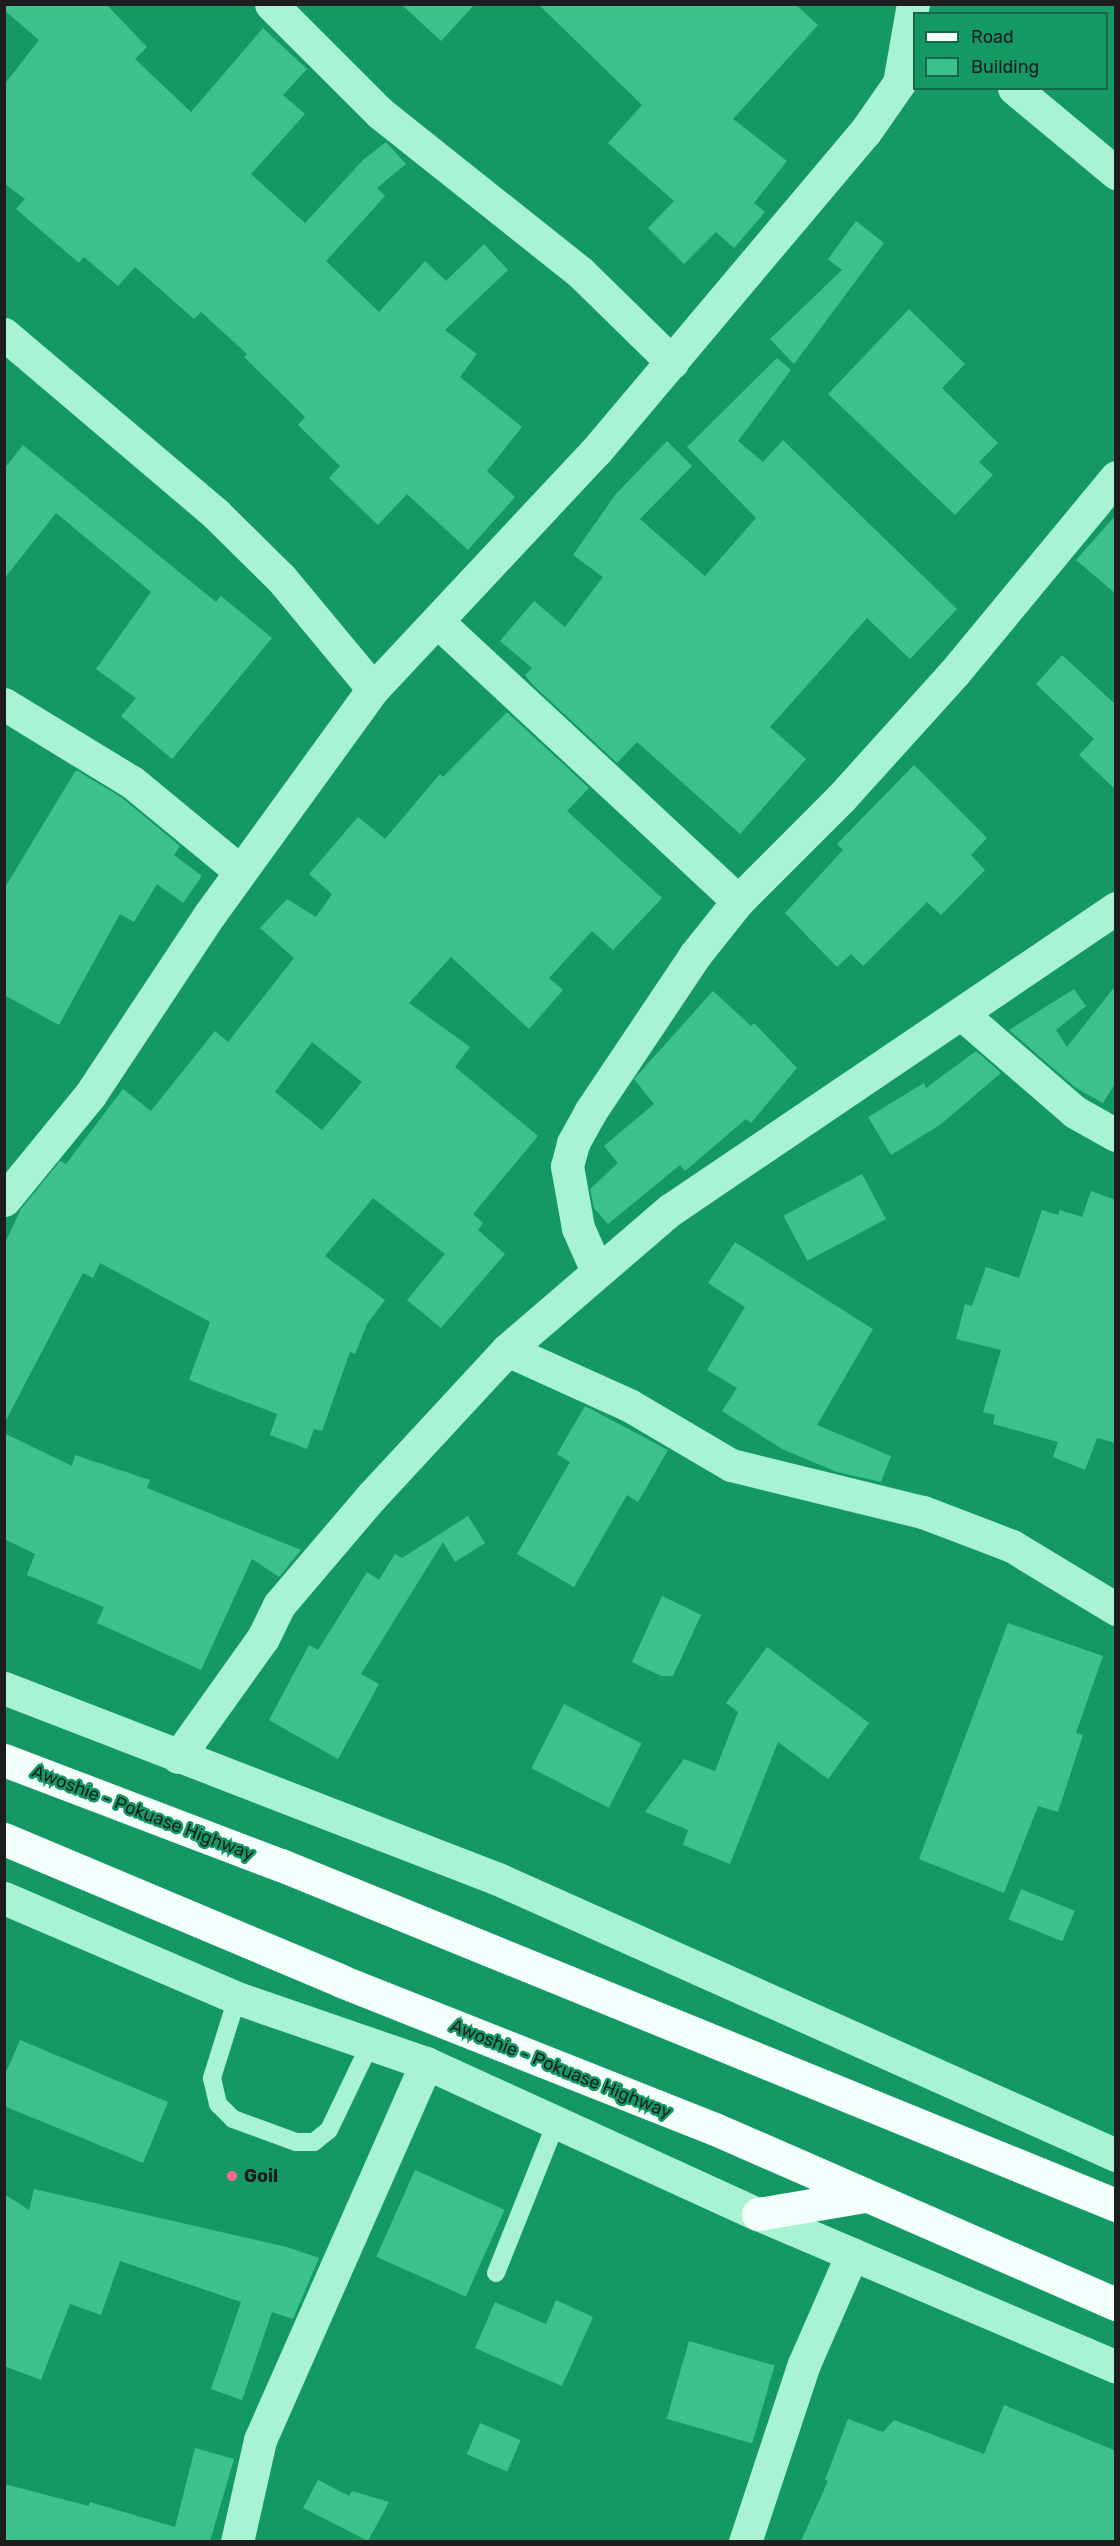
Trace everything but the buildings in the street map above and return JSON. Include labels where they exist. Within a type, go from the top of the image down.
[{"type":"main road","name":"Awoshie - Pokuase Highway","points":[[4,1760],[281,1865],[1116,2205]]},
{"type":"main road","name":"Awoshie - Pokuase Highway","points":[[4,1839],[341,1981],[715,2129],[864,2196],[1116,2304]]},
{"type":"main road","points":[[758,2214],[864,2196]]},
{"type":"street","points":[[270,4],[380,113],[580,272],[672,362]]},
{"type":"street","points":[[4,1200],[90,1095],[240,871],[373,689],[439,623],[672,362],[788,228],[899,83],[913,4]]},
{"type":"street","points":[[1016,90],[1116,173]]},
{"type":"street","points":[[4,334],[216,514],[281,578],[373,689]]},
{"type":"street","points":[[597,1271],[578,1228],[571,1199],[567,1166],[573,1143],[695,955],[738,902],[841,798],[954,673],[1116,477]]},
{"type":"street","points":[[439,623],[738,902]]},
{"type":"street","points":[[4,704],[132,782],[240,871]]},
{"type":"street","points":[[178,1757],[263,1638],[279,1605],[370,1497],[507,1350],[670,1210],[963,1015],[1116,908]]},
{"type":"street","points":[[963,1015],[1075,1112],[1116,1135]]},
{"type":"street","points":[[507,1350],[629,1405],[731,1465],[923,1512],[1012,1546],[1116,1610]]},
{"type":"street","points":[[4,1688],[498,1879],[1116,2155]]},
{"type":"street","points":[[4,1898],[237,1998],[426,2063],[758,2214],[1116,2367]]},
{"type":"street","points":[[237,2541],[260,2440],[426,2063]]},
{"type":"street","points":[[745,2541],[804,2364],[852,2254]]},
{"type":"lane","points":[[237,1998],[212,2078],[218,2104],[233,2119],[296,2142],[314,2142],[329,2130],[370,2044]]},
{"type":"lane","points":[[496,2273],[556,2123]]},
{"type":"place","name":"Goil","points":[[232,2176]]}]
